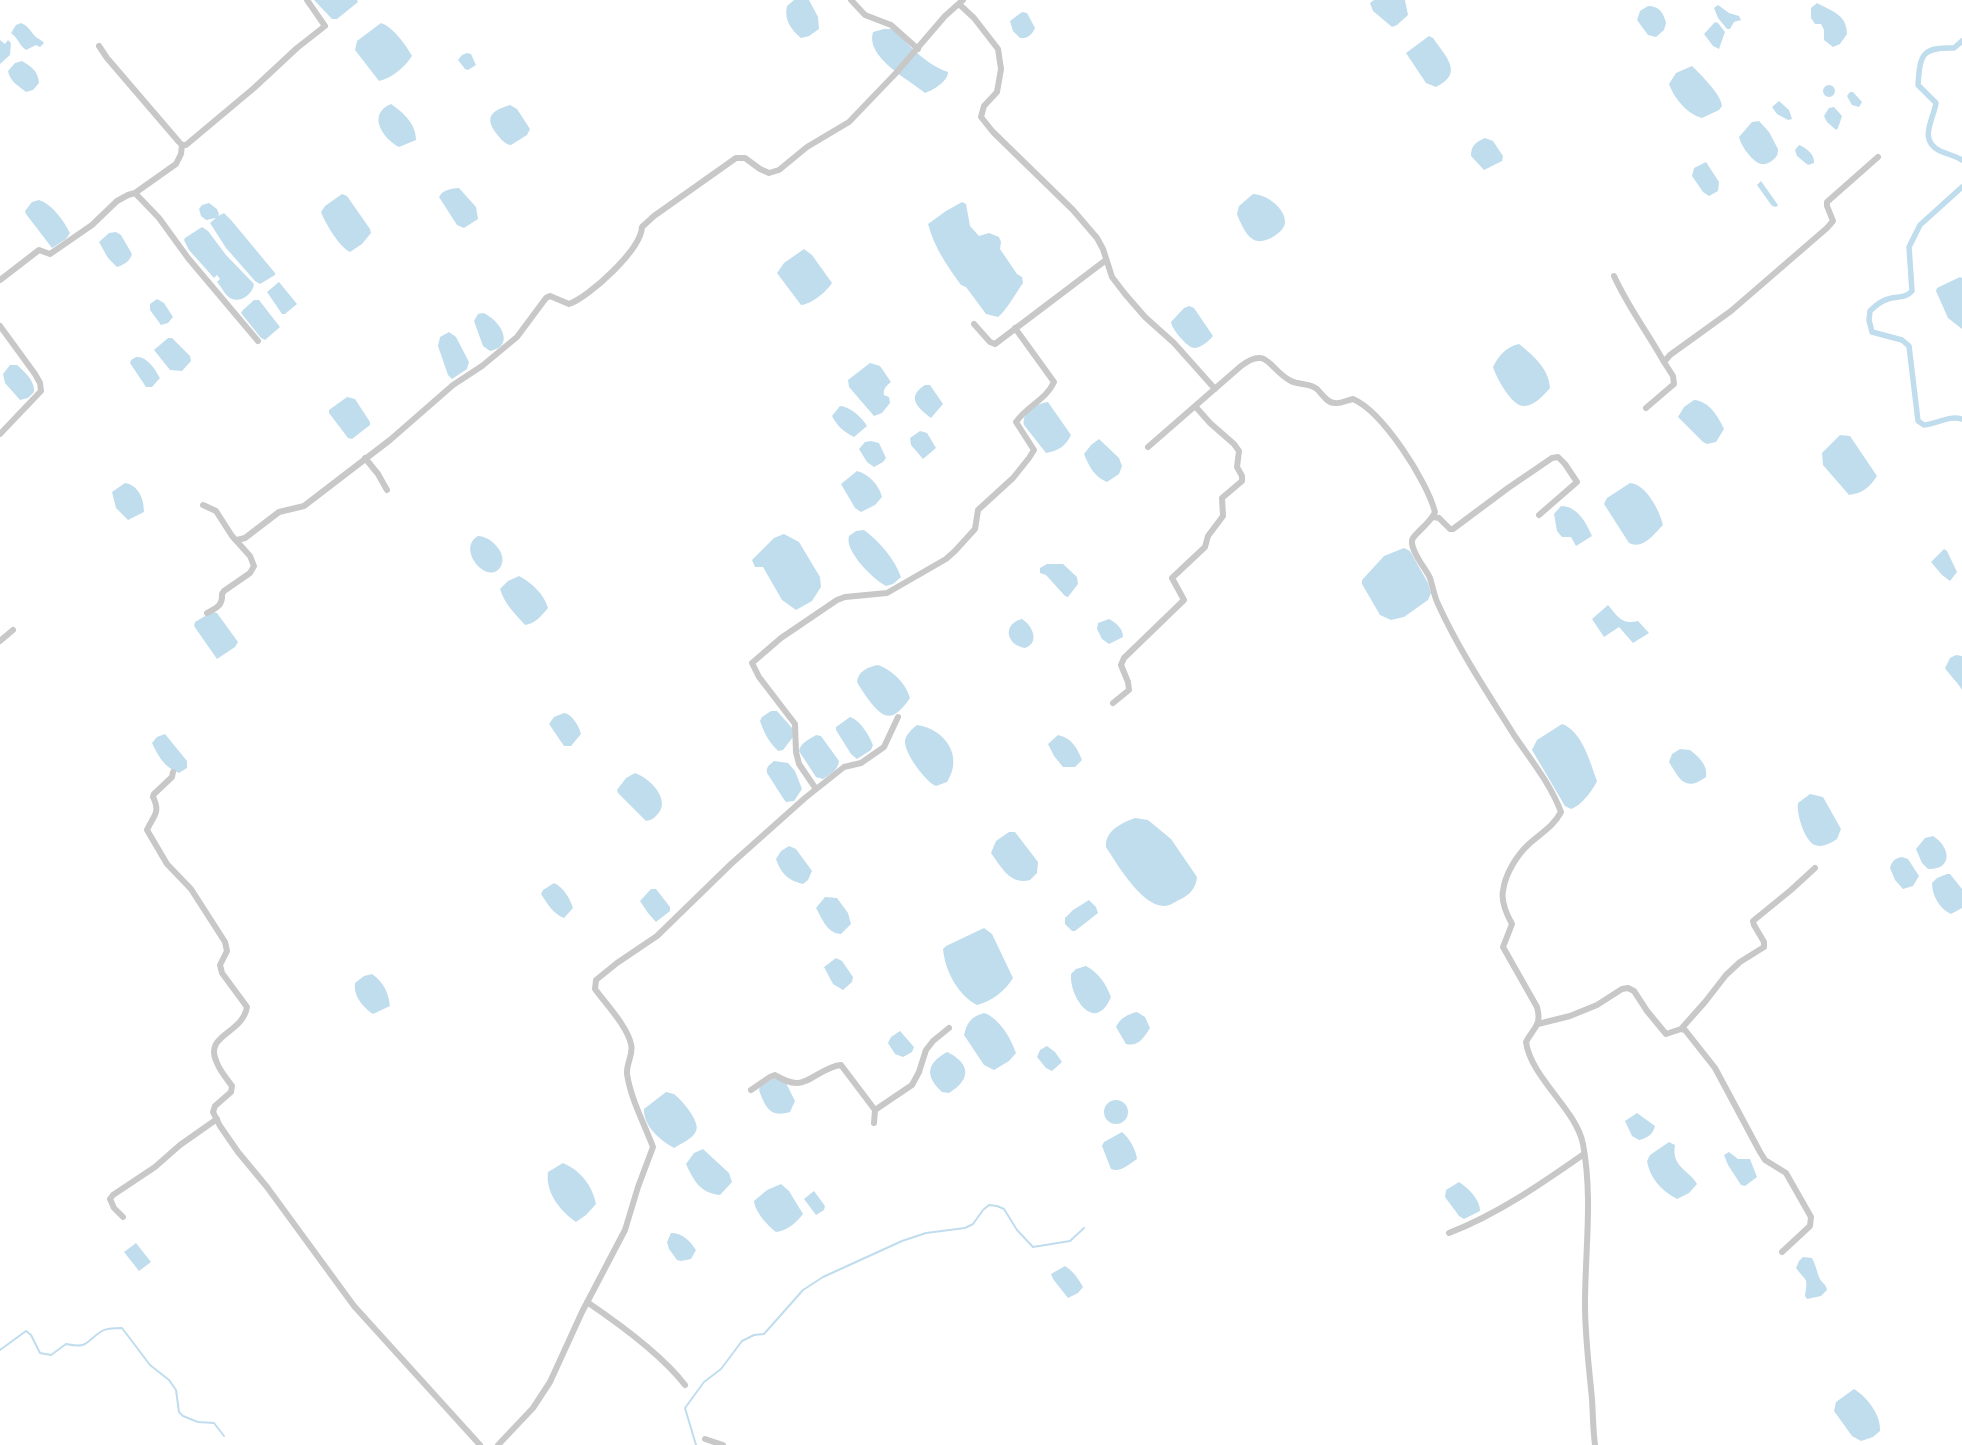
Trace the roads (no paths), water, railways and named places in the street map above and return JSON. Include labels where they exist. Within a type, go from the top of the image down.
[{"type":"street","points":[[182,145],[186,145],[204,132],[297,48],[325,26],[307,0]]},
{"type":"street","points":[[851,0],[865,15],[891,25],[918,49]]},
{"type":"street","points":[[236,540],[245,538],[279,512],[304,506],[408,426],[453,385],[482,366],[517,337],[546,298],[550,296],[572,304],[628,258],[638,243],[642,234],[642,228],[674,200],[736,158],[745,158],[769,173],[784,167],[807,147],[849,122],[918,49],[945,16],[961,2],[998,49],[1001,69],[997,92],[984,106],[981,117],[993,132],[1073,210],[1104,249],[1112,277],[1124,294],[1145,317],[1174,343],[1215,388]]},
{"type":"street","points":[[0,280],[39,250],[50,254],[92,225],[117,202],[128,195],[136,193],[176,164],[181,154],[182,145],[99,46]]},
{"type":"street","points":[[1664,362],[1670,355],[1731,311],[1827,228],[1833,221],[1826,206],[1827,202],[1878,157]]},
{"type":"street","points":[[136,193],[159,218],[188,258],[258,341]]},
{"type":"street","points":[[974,324],[990,342],[995,344],[1106,260]]},
{"type":"street","points":[[1614,276],[1636,317],[1673,376],[1674,384],[1646,408]]},
{"type":"street","points":[[0,326],[35,374],[40,383],[41,391],[0,434]]},
{"type":"street","points":[[816,789],[799,764],[794,724],[759,677],[752,663],[781,638],[837,600],[845,596],[887,593],[946,559],[974,529],[978,510],[1013,478],[1034,450],[1016,422],[1023,412],[1050,392],[1054,382],[1015,328]]},
{"type":"street","points":[[1148,447],[1252,358],[1260,357],[1268,360],[1294,382],[1315,388],[1334,404],[1354,399],[1359,402],[1387,429],[1413,465],[1433,504],[1435,512],[1433,518],[1414,537],[1412,541],[1414,549],[1430,578],[1438,603],[1465,658],[1538,767],[1562,812],[1555,823],[1521,852],[1511,868],[1502,891],[1506,912],[1512,924],[1503,947],[1537,1007],[1540,1016],[1538,1024],[1526,1042],[1527,1049],[1541,1074],[1577,1128],[1584,1154],[1587,1180],[1586,1353],[1595,1445]]},
{"type":"street","points":[[1113,703],[1129,690],[1121,665],[1124,658],[1184,600],[1172,578],[1205,547],[1208,536],[1223,516],[1222,498],[1242,480],[1237,466],[1239,451],[1195,406]]},
{"type":"street","points":[[1433,518],[1439,518],[1450,529],[1453,529],[1508,488],[1552,458],[1558,457],[1577,482],[1539,515]]},
{"type":"street","points":[[365,458],[387,487],[387,490]]},
{"type":"street","points":[[203,504],[216,511],[236,540],[250,556],[254,566],[253,569],[224,591],[222,594],[223,601],[207,613]]},
{"type":"street","points":[[0,641],[13,630]]},
{"type":"street","points":[[498,1445],[533,1408],[550,1382],[587,1302],[625,1230],[653,1147],[639,1117],[628,1076],[627,1067],[631,1055],[631,1043],[625,1031],[595,989],[596,980],[617,963],[657,936],[731,864],[816,789],[844,767],[861,764],[884,747],[898,717]]},
{"type":"street","points":[[173,772],[172,777],[154,794],[153,797],[158,806],[155,816],[146,830],[167,864],[191,889],[225,942],[227,950],[220,965],[222,973],[234,986],[247,1007],[242,1021],[214,1044],[213,1052],[217,1063],[232,1086],[231,1092],[215,1106],[214,1112],[217,1119],[238,1152],[267,1187],[354,1306],[480,1445]]},
{"type":"street","points":[[1538,1024],[1570,1016],[1598,1005],[1622,989],[1628,988],[1634,991],[1647,1011],[1666,1034],[1681,1029],[1726,975],[1740,962],[1764,947],[1764,942],[1753,921],[1815,868]]},
{"type":"street","points":[[875,1110],[912,1085],[919,1072],[926,1050],[933,1041],[949,1028]]},
{"type":"street","points":[[1681,1029],[1685,1030],[1715,1068],[1765,1160],[1786,1173],[1811,1217],[1810,1226],[1782,1252]]},
{"type":"street","points":[[751,1090],[770,1077],[775,1076],[787,1082],[798,1084],[824,1070],[840,1065],[875,1110],[874,1123]]},
{"type":"street","points":[[123,1217],[114,1208],[110,1199],[113,1195],[155,1167],[180,1145],[217,1119]]},
{"type":"street","points":[[1449,1234],[1470,1225],[1527,1194],[1584,1154]]},
{"type":"street","points":[[587,1302],[640,1342],[672,1370],[685,1385]]},
{"type":"street","points":[[705,1439],[724,1445]]},
{"type":"water","points":[[314,0],[357,0],[358,2],[337,19],[332,19]]},
{"type":"water","points":[[794,0],[809,0],[818,17],[819,29],[809,36],[801,38],[789,24],[786,15],[787,6]]},
{"type":"water","points":[[1374,0],[1405,0],[1408,15],[1392,27],[1373,11],[1370,3]]},
{"type":"water","points":[[1817,3],[1833,11],[1844,22],[1847,34],[1840,44],[1833,47],[1824,40],[1824,30],[1821,24],[1815,24],[1811,18],[1811,8]]},
{"type":"water","points":[[1718,5],[1729,13],[1739,16],[1741,20],[1734,22],[1730,29],[1727,29],[1718,18],[1714,8]]},
{"type":"water","points":[[1648,6],[1658,9],[1665,19],[1664,30],[1656,37],[1648,35],[1637,20],[1640,11]]},
{"type":"water","points":[[1022,12],[1027,13],[1035,28],[1025,38],[1020,38],[1013,31],[1010,21]]},
{"type":"water","points":[[1715,22],[1725,32],[1719,49],[1713,46],[1704,34]]},
{"type":"water","points":[[21,23],[44,43],[40,47],[36,45],[26,50],[11,33],[16,25]]},
{"type":"water","points":[[381,23],[394,32],[412,56],[398,72],[379,81],[355,50],[357,41]]},
{"type":"water","points":[[893,29],[925,59],[948,72],[946,79],[925,93],[890,67],[881,59],[872,41],[873,32]]},
{"type":"water","points":[[1429,36],[1433,38],[1447,58],[1451,70],[1445,82],[1436,87],[1426,83],[1406,53]]},
{"type":"water","points":[[0,40],[5,44],[8,40],[11,43],[10,55],[0,64]]},
{"type":"water","points":[[467,53],[471,54],[476,65],[468,70],[458,60]]},
{"type":"water","points":[[22,61],[34,70],[39,83],[33,90],[26,92],[13,81],[8,71],[15,63]]},
{"type":"water","points":[[1692,66],[1714,90],[1722,106],[1719,110],[1702,118],[1691,113],[1682,105],[1674,95],[1669,84],[1676,73]]},
{"type":"water","points":[[1827,85],[1831,85],[1835,91],[1831,97],[1827,97],[1823,93],[1823,89]]},
{"type":"water","points":[[1850,92],[1853,92],[1862,102],[1859,107],[1852,105],[1847,96]]},
{"type":"water","points":[[1779,101],[1789,110],[1792,119],[1788,120],[1777,114],[1772,107]]},
{"type":"water","points":[[391,104],[412,124],[416,140],[399,147],[387,138],[380,126],[379,120],[384,108]]},
{"type":"water","points":[[510,105],[517,109],[530,129],[527,135],[511,145],[501,139],[490,122],[492,114]]},
{"type":"water","points":[[1834,107],[1842,116],[1836,130],[1827,122],[1824,116],[1829,108]]},
{"type":"water","points":[[1759,121],[1769,132],[1778,149],[1775,158],[1765,164],[1755,161],[1751,157],[1739,137],[1752,122]]},
{"type":"water","points":[[1485,138],[1493,141],[1503,156],[1502,161],[1484,170],[1471,156],[1475,144]]},
{"type":"water","points":[[1799,145],[1810,152],[1814,163],[1808,165],[1797,156],[1795,150]]},
{"type":"water","points":[[1706,162],[1719,182],[1718,191],[1709,196],[1703,192],[1692,176],[1694,168]]},
{"type":"water","points":[[1761,181],[1778,205],[1776,207],[1772,206],[1757,185]]},
{"type":"water","points":[[459,188],[476,207],[478,219],[464,228],[457,225],[439,197],[445,191]]},
{"type":"water","points":[[342,194],[347,196],[371,233],[362,244],[350,252],[337,240],[321,212],[325,206]]},
{"type":"water","points":[[1253,194],[1269,199],[1279,207],[1284,217],[1285,223],[1281,231],[1262,241],[1254,240],[1248,235],[1237,214],[1239,206]]},
{"type":"water","points":[[39,200],[53,209],[70,233],[66,239],[52,248],[25,211],[32,202]]},
{"type":"water","points":[[962,202],[966,204],[970,226],[979,236],[989,233],[999,237],[1001,242],[1000,249],[1017,274],[1022,277],[1023,283],[1008,306],[998,317],[986,314],[966,287],[961,285],[938,249],[928,224]]},
{"type":"water","points":[[209,203],[217,209],[218,216],[224,213],[231,220],[275,275],[260,284],[255,281],[226,248],[210,223],[216,218],[206,220],[201,216],[199,209],[202,205]]},
{"type":"water","points":[[202,227],[208,231],[226,255],[254,284],[249,294],[242,299],[234,300],[228,297],[217,282],[220,279],[217,275],[214,278],[189,250],[184,240],[185,238]]},
{"type":"water","points":[[116,232],[121,235],[132,254],[130,259],[117,267],[108,258],[99,242],[109,233]]},
{"type":"water","points":[[804,249],[812,255],[832,283],[818,297],[801,305],[777,273],[784,263]]},
{"type":"water","points":[[1960,277],[1962,278],[1962,329],[1948,318],[1936,291],[1937,288]]},
{"type":"water","points":[[279,282],[297,304],[285,314],[282,314],[267,292]]},
{"type":"water","points":[[157,299],[164,303],[173,317],[168,323],[161,325],[150,310],[150,304]]},
{"type":"water","points":[[254,300],[259,300],[280,327],[265,340],[261,338],[241,313]]},
{"type":"water","points":[[1189,306],[1194,308],[1213,336],[1205,344],[1195,348],[1180,338],[1171,322],[1184,308]]},
{"type":"water","points":[[483,313],[495,321],[503,332],[503,344],[490,351],[483,346],[474,321],[478,314]]},
{"type":"water","points":[[449,332],[456,337],[469,362],[467,369],[452,379],[448,375],[438,346],[440,337]]},
{"type":"water","points":[[168,338],[172,338],[190,356],[191,361],[182,371],[170,370],[154,350]]},
{"type":"water","points":[[1519,344],[1544,369],[1549,381],[1550,388],[1542,397],[1528,406],[1519,405],[1510,397],[1493,367],[1503,352]]},
{"type":"water","points":[[136,357],[147,361],[160,378],[152,387],[146,387],[130,363]]},
{"type":"water","points":[[870,363],[880,366],[891,382],[885,388],[884,393],[884,395],[889,397],[890,403],[882,413],[874,416],[849,387],[848,380]]},
{"type":"water","points":[[10,365],[17,365],[31,380],[34,392],[28,398],[20,400],[5,383],[3,374]]},
{"type":"water","points":[[925,385],[930,385],[943,404],[931,418],[921,410],[915,398],[919,389]]},
{"type":"water","points":[[347,397],[355,399],[370,422],[370,425],[352,439],[348,438],[329,413],[329,410]]},
{"type":"water","points":[[1694,400],[1709,406],[1722,424],[1724,429],[1716,442],[1707,444],[1703,442],[1678,417],[1684,407]]},
{"type":"water","points":[[1048,402],[1071,435],[1061,447],[1046,453],[1024,425],[1024,420],[1027,412],[1031,409],[1039,404]]},
{"type":"water","points":[[840,406],[855,413],[867,426],[854,437],[841,428],[832,416]]},
{"type":"water","points":[[920,431],[927,433],[936,448],[923,459],[911,445],[910,438]]},
{"type":"water","points":[[1840,435],[1850,436],[1877,476],[1871,484],[1858,493],[1849,495],[1823,465],[1822,453]]},
{"type":"water","points":[[1099,439],[1119,458],[1122,466],[1119,474],[1107,482],[1095,474],[1084,454]]},
{"type":"water","points":[[865,442],[879,443],[886,458],[874,467],[867,462],[859,449]]},
{"type":"water","points":[[857,471],[873,481],[879,488],[882,497],[875,505],[861,512],[855,508],[841,484]]},
{"type":"water","points":[[125,483],[130,484],[137,490],[142,498],[144,507],[144,512],[128,520],[116,508],[112,492]]},
{"type":"water","points":[[1630,483],[1647,493],[1659,513],[1663,525],[1644,543],[1634,545],[1629,543],[1604,504],[1607,498]]},
{"type":"water","points":[[1561,506],[1576,512],[1584,520],[1592,536],[1576,546],[1571,537],[1562,537],[1557,531],[1554,514]]},
{"type":"water","points":[[864,530],[881,545],[895,563],[901,577],[893,584],[886,586],[881,583],[855,557],[849,542],[849,536],[856,531]]},
{"type":"water","points":[[784,534],[799,542],[820,577],[821,587],[812,601],[796,610],[782,600],[763,567],[755,567],[752,560],[774,538]]},
{"type":"water","points":[[478,536],[488,539],[500,551],[503,561],[496,572],[482,570],[472,557],[470,549],[472,542]]},
{"type":"water","points":[[1404,548],[1410,551],[1428,583],[1431,593],[1428,600],[1404,617],[1391,620],[1380,615],[1362,584],[1362,580],[1384,556]]},
{"type":"water","points":[[1944,549],[1947,551],[1957,572],[1950,581],[1931,562]]},
{"type":"water","points":[[1047,564],[1063,564],[1077,577],[1078,584],[1068,597],[1046,575],[1040,573],[1040,568]]},
{"type":"water","points":[[519,576],[537,589],[544,598],[548,608],[535,621],[525,625],[507,604],[500,589],[508,581]]},
{"type":"water","points":[[1608,605],[1621,619],[1628,622],[1638,621],[1649,633],[1633,643],[1619,627],[1604,637],[1592,619]]},
{"type":"water","points":[[212,612],[217,613],[238,642],[235,647],[217,659],[194,626],[195,622]]},
{"type":"water","points":[[1022,619],[1032,630],[1034,638],[1030,646],[1025,648],[1014,643],[1010,639],[1009,634],[1011,625]]},
{"type":"water","points":[[1109,619],[1117,624],[1123,637],[1109,644],[1102,639],[1097,629],[1098,623]]},
{"type":"water","points":[[1956,655],[1962,656],[1962,690],[1945,668],[1950,658]]},
{"type":"water","points":[[878,665],[898,678],[910,698],[899,711],[889,716],[879,712],[874,707],[857,682],[859,675],[864,670]]},
{"type":"water","points":[[771,711],[777,711],[793,729],[793,737],[783,750],[778,751],[772,744],[760,721],[762,717]]},
{"type":"water","points":[[564,713],[575,721],[581,734],[571,746],[564,746],[549,724],[554,717]]},
{"type":"water","points":[[850,717],[861,725],[873,745],[871,750],[857,759],[851,754],[836,730],[836,727]]},
{"type":"water","points":[[1562,724],[1575,733],[1580,740],[1597,781],[1593,789],[1579,805],[1571,809],[1565,806],[1532,750],[1537,740]]},
{"type":"water","points":[[917,725],[936,732],[949,745],[953,763],[952,772],[947,782],[936,786],[927,779],[908,753],[905,741]]},
{"type":"water","points":[[165,734],[187,761],[187,768],[179,773],[162,761],[152,743],[157,737]]},
{"type":"water","points":[[816,735],[821,736],[839,761],[836,769],[823,779],[816,777],[799,751],[803,743]]},
{"type":"water","points":[[1058,735],[1067,738],[1078,751],[1082,760],[1075,767],[1063,767],[1054,756],[1048,744]]},
{"type":"water","points":[[1680,749],[1690,750],[1700,758],[1706,769],[1706,777],[1693,784],[1688,784],[1680,779],[1669,762],[1672,754]]},
{"type":"water","points":[[774,761],[788,763],[795,771],[802,789],[794,801],[786,802],[767,773],[768,766]]},
{"type":"water","points":[[635,773],[653,785],[661,797],[661,810],[655,817],[646,821],[617,790],[626,778]]},
{"type":"water","points":[[1810,794],[1823,797],[1841,829],[1837,839],[1826,845],[1818,846],[1811,843],[1802,827],[1798,813],[1798,803]]},
{"type":"water","points":[[1135,818],[1148,820],[1171,839],[1197,877],[1194,888],[1183,898],[1170,905],[1156,904],[1139,892],[1123,873],[1106,847],[1108,836],[1115,828]]},
{"type":"water","points":[[1009,832],[1015,832],[1038,862],[1037,873],[1030,880],[1023,881],[1012,878],[991,853],[996,841]]},
{"type":"water","points":[[1933,836],[1943,846],[1947,857],[1942,866],[1928,869],[1922,863],[1916,849],[1925,838]]},
{"type":"water","points":[[789,846],[796,849],[812,871],[808,880],[803,884],[785,875],[776,859],[781,851]]},
{"type":"water","points":[[1902,857],[1908,859],[1919,876],[1913,886],[1903,889],[1895,880],[1890,868],[1894,860]]},
{"type":"water","points":[[1950,874],[1962,889],[1962,908],[1951,914],[1940,905],[1932,888],[1932,883],[1937,878]]},
{"type":"water","points":[[554,883],[566,893],[573,908],[564,918],[553,911],[541,894],[543,890]]},
{"type":"water","points":[[651,889],[656,889],[670,907],[670,911],[656,922],[640,901]]},
{"type":"water","points":[[825,897],[837,898],[848,913],[851,924],[841,934],[829,929],[816,908]]},
{"type":"water","points":[[1089,900],[1096,907],[1098,913],[1075,931],[1072,931],[1065,924],[1065,918],[1073,910]]},
{"type":"water","points":[[984,928],[992,934],[1013,978],[998,995],[977,1005],[958,989],[946,966],[943,949]]},
{"type":"water","points":[[836,958],[842,961],[853,977],[852,982],[843,990],[833,984],[824,967]]},
{"type":"water","points":[[1086,966],[1102,979],[1111,997],[1105,1008],[1098,1013],[1084,1008],[1074,993],[1071,983],[1071,974],[1076,969]]},
{"type":"water","points":[[372,974],[385,988],[390,1006],[373,1014],[359,1001],[355,988],[355,983],[364,976]]},
{"type":"water","points":[[1137,1012],[1145,1017],[1150,1028],[1138,1043],[1126,1044],[1116,1027],[1125,1017]]},
{"type":"water","points":[[984,1013],[995,1019],[1004,1029],[1016,1053],[1009,1061],[994,1070],[984,1065],[964,1035],[970,1021]]},
{"type":"water","points":[[900,1031],[914,1047],[912,1052],[903,1057],[895,1054],[888,1043],[891,1037]]},
{"type":"water","points":[[1047,1046],[1055,1052],[1062,1062],[1052,1071],[1046,1068],[1037,1057],[1040,1050]]},
{"type":"water","points":[[947,1052],[960,1061],[965,1071],[965,1077],[962,1082],[949,1093],[942,1092],[936,1086],[930,1070],[935,1061]]},
{"type":"water","points":[[774,1078],[786,1083],[795,1101],[790,1112],[773,1112],[766,1106],[759,1090],[760,1087]]},
{"type":"water","points":[[666,1092],[674,1094],[690,1111],[697,1127],[692,1136],[674,1148],[654,1132],[644,1115],[644,1109]]},
{"type":"water","points":[[1116,1100],[1124,1104],[1128,1112],[1124,1120],[1116,1124],[1108,1120],[1104,1112],[1108,1104]]},
{"type":"water","points":[[1637,1113],[1655,1126],[1650,1135],[1639,1140],[1632,1136],[1625,1121]]},
{"type":"water","points":[[1122,1132],[1132,1144],[1137,1159],[1125,1167],[1115,1170],[1111,1169],[1102,1146],[1104,1142]]},
{"type":"water","points":[[1669,1142],[1675,1145],[1674,1152],[1678,1163],[1697,1184],[1689,1193],[1677,1199],[1666,1192],[1654,1179],[1647,1161],[1650,1155]]},
{"type":"water","points":[[703,1149],[729,1173],[732,1182],[720,1195],[703,1189],[692,1176],[686,1164],[694,1153]]},
{"type":"water","points":[[1729,1152],[1738,1159],[1750,1159],[1757,1177],[1745,1186],[1741,1185],[1728,1165],[1724,1155]]},
{"type":"water","points":[[563,1163],[585,1179],[592,1191],[596,1204],[576,1222],[559,1207],[549,1187],[548,1172]]},
{"type":"water","points":[[1459,1182],[1473,1195],[1480,1207],[1480,1211],[1464,1219],[1459,1216],[1445,1197],[1446,1190]]},
{"type":"water","points":[[781,1184],[789,1191],[803,1214],[791,1226],[776,1232],[759,1214],[754,1201],[767,1190]]},
{"type":"water","points":[[814,1191],[825,1206],[824,1210],[816,1215],[804,1199]]},
{"type":"water","points":[[671,1233],[683,1236],[694,1247],[696,1250],[691,1259],[677,1260],[669,1249],[667,1242]]},
{"type":"water","points":[[136,1243],[151,1262],[139,1271],[124,1252]]},
{"type":"water","points":[[1803,1257],[1812,1258],[1820,1279],[1826,1286],[1827,1290],[1821,1296],[1807,1299],[1805,1296],[1806,1280],[1796,1268]]},
{"type":"water","points":[[1065,1266],[1075,1275],[1083,1287],[1078,1293],[1068,1298],[1051,1274]]},
{"type":"water","points":[[1854,1389],[1873,1407],[1880,1425],[1880,1431],[1873,1437],[1861,1441],[1852,1436],[1834,1411],[1836,1402]]},
{"type":"waterway","points":[[1962,41],[1954,48],[1929,51],[1922,59],[1918,85],[1936,103],[1928,136],[1933,147],[1962,160]]},
{"type":"waterway","points":[[1962,187],[1920,225],[1909,247],[1912,291],[1907,295],[1888,299],[1878,304],[1870,311],[1869,320],[1872,332],[1902,340],[1909,346],[1918,421],[1924,425],[1952,418],[1962,419]]},
{"type":"waterway","points":[[696,1445],[685,1408],[704,1382],[721,1369],[742,1341],[754,1335],[764,1334],[803,1290],[823,1277],[902,1241],[926,1233],[965,1228],[973,1224],[989,1205],[1004,1209],[1017,1230],[1033,1247],[1070,1241],[1084,1228]]},
{"type":"waterway","points":[[0,1350],[26,1331],[31,1335],[40,1353],[51,1355],[66,1344],[83,1345],[104,1330],[122,1328],[150,1365],[169,1380],[176,1390],[179,1412],[183,1416],[198,1422],[214,1423],[224,1436]]}]
